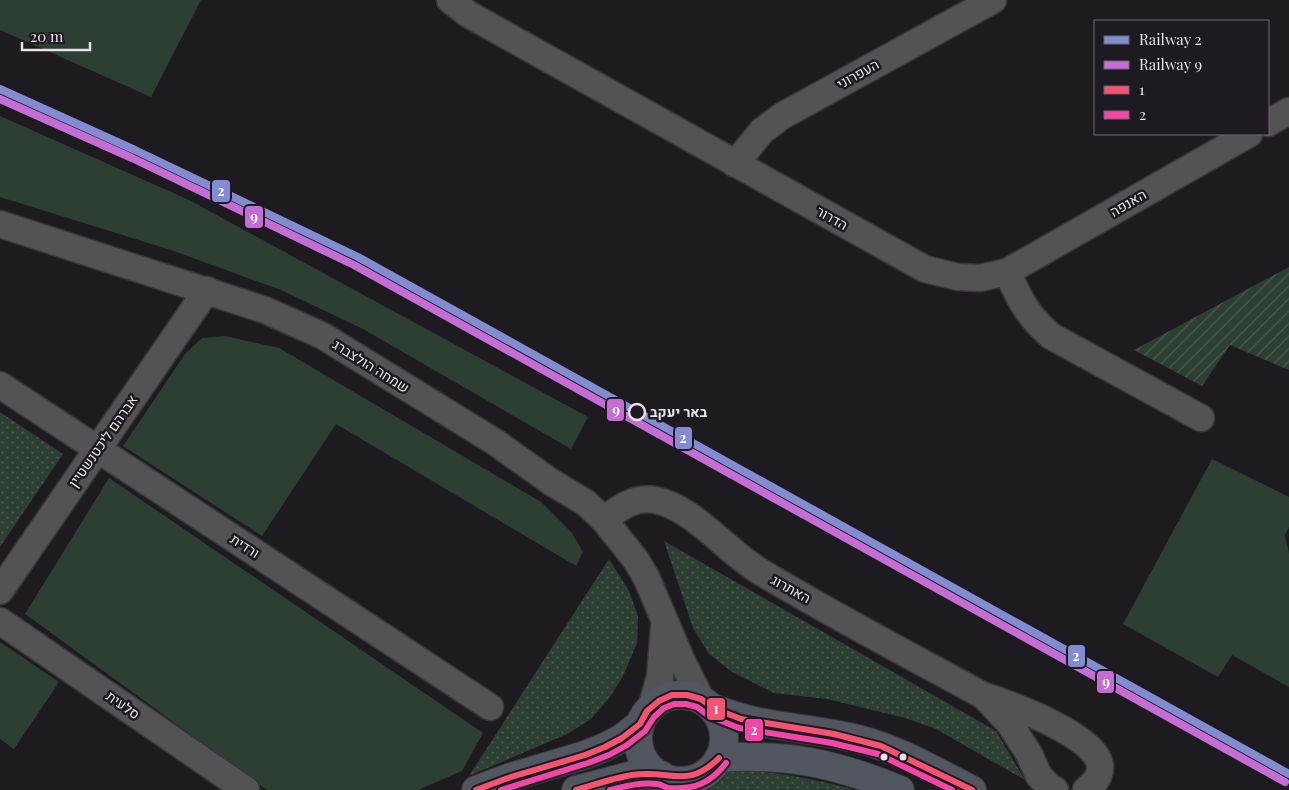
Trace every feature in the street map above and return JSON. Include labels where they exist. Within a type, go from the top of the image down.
[{"type":"main road","points":[[476,790],[605,747],[622,738],[646,716],[658,701],[672,695],[687,695],[741,719],[834,734],[881,746],[972,790]]},
{"type":"main road","points":[[646,716],[638,738],[640,752],[647,764],[661,775],[669,779],[683,781],[697,778],[709,772],[723,749],[724,735],[721,721],[707,704]]},
{"type":"main road","points":[[719,758],[768,756],[813,761],[844,768],[900,790]]},
{"type":"main road","points":[[576,790],[633,775],[661,775]]},
{"type":"street","name":"הדרור","points":[[450,0],[468,14],[924,269],[958,277],[980,278],[1007,272]]},
{"type":"street","name":"העפרוני","points":[[736,164],[762,131],[782,116],[994,0]]},
{"type":"street","points":[[1269,122],[1289,111]]},
{"type":"street","name":"האנפה","points":[[1007,272],[1247,135]]},
{"type":"street","name":"שמחה הולצברג","points":[[0,224],[265,310],[323,336],[495,442],[551,482],[586,503],[604,520],[636,560],[647,579],[690,678],[707,704]]},
{"type":"street","points":[[1007,272],[1022,304],[1034,321],[1051,336],[1201,418]]},
{"type":"street","name":"אברהם ליכטנשטיין","points":[[0,591],[207,290]]},
{"type":"street","name":"ורדית","points":[[0,385],[490,706]]},
{"type":"street","name":"האתרוג","points":[[604,520],[632,501],[641,499],[654,500],[669,504],[696,521],[759,571],[984,696],[1004,702],[1058,726],[1085,743],[1097,756],[1101,768],[1096,782],[1086,790]]},
{"type":"street","name":"סלעית","points":[[0,620],[246,790]]},
{"type":"street","name":"שמחה הולצברג","points":[[646,716],[660,678],[665,621]]},
{"type":"street","name":"האתרוג","points":[[984,696],[1010,724],[1029,754],[1039,776],[1055,790]]},
{"type":"green space","points":[[0,0],[201,0],[151,97],[0,30]]},
{"type":"green space","points":[[0,116],[189,200],[588,417],[571,449],[363,329],[281,290],[171,250],[0,197]]},
{"type":"green space","points":[[1289,267],[1289,370],[1230,345],[1202,386],[1134,350]]},
{"type":"green space","points":[[225,336],[279,348],[541,502],[572,533],[583,552],[576,566],[336,424],[262,536],[123,446],[185,354],[202,338]]},
{"type":"green space","points":[[0,412],[63,454],[0,547]]},
{"type":"green space","points":[[1212,459],[1289,497],[1289,527],[1285,535],[1289,553],[1289,687],[1232,655],[1218,677],[1123,624]]},
{"type":"green space","points":[[109,478],[483,733],[462,771],[418,790],[267,790],[25,614]]},
{"type":"green space","points":[[664,541],[996,731],[1025,780],[936,729],[905,718],[827,699],[774,693],[732,672],[709,654],[693,628]]},
{"type":"green space","points":[[609,559],[629,591],[638,616],[637,643],[623,676],[610,697],[591,719],[567,734],[469,776]]},
{"type":"green space","points":[[0,642],[59,682],[14,749],[0,739]]},
{"type":"green space","points":[[724,768],[790,776],[855,790],[709,790],[712,777]]},
{"type":"rail line","name":"2","points":[[0,89],[135,150],[358,257],[1289,774]]},
{"type":"rail line","name":"9","points":[[0,99],[132,158],[354,265],[1285,782]]},
{"type":"transit line","name":"1","points":[[476,790],[605,747],[622,738],[640,724],[647,711],[659,701],[672,695],[687,695],[701,699],[713,708],[741,719],[834,734],[881,746],[972,790]]},
{"type":"transit line","name":"2","points":[[501,790],[609,755],[627,745],[645,731],[654,717],[664,708],[674,704],[686,704],[697,707],[709,716],[739,728],[832,743],[878,754],[952,790]]},
{"type":"transit line","name":"1","points":[[576,790],[632,775],[688,776],[708,768],[719,758]]},
{"type":"transit line","name":"2","points":[[610,790],[645,784],[658,784],[668,788],[686,788],[708,780],[726,763]]},
{"type":"place","name":"באר יעקב","points":[[637,412]]}]
